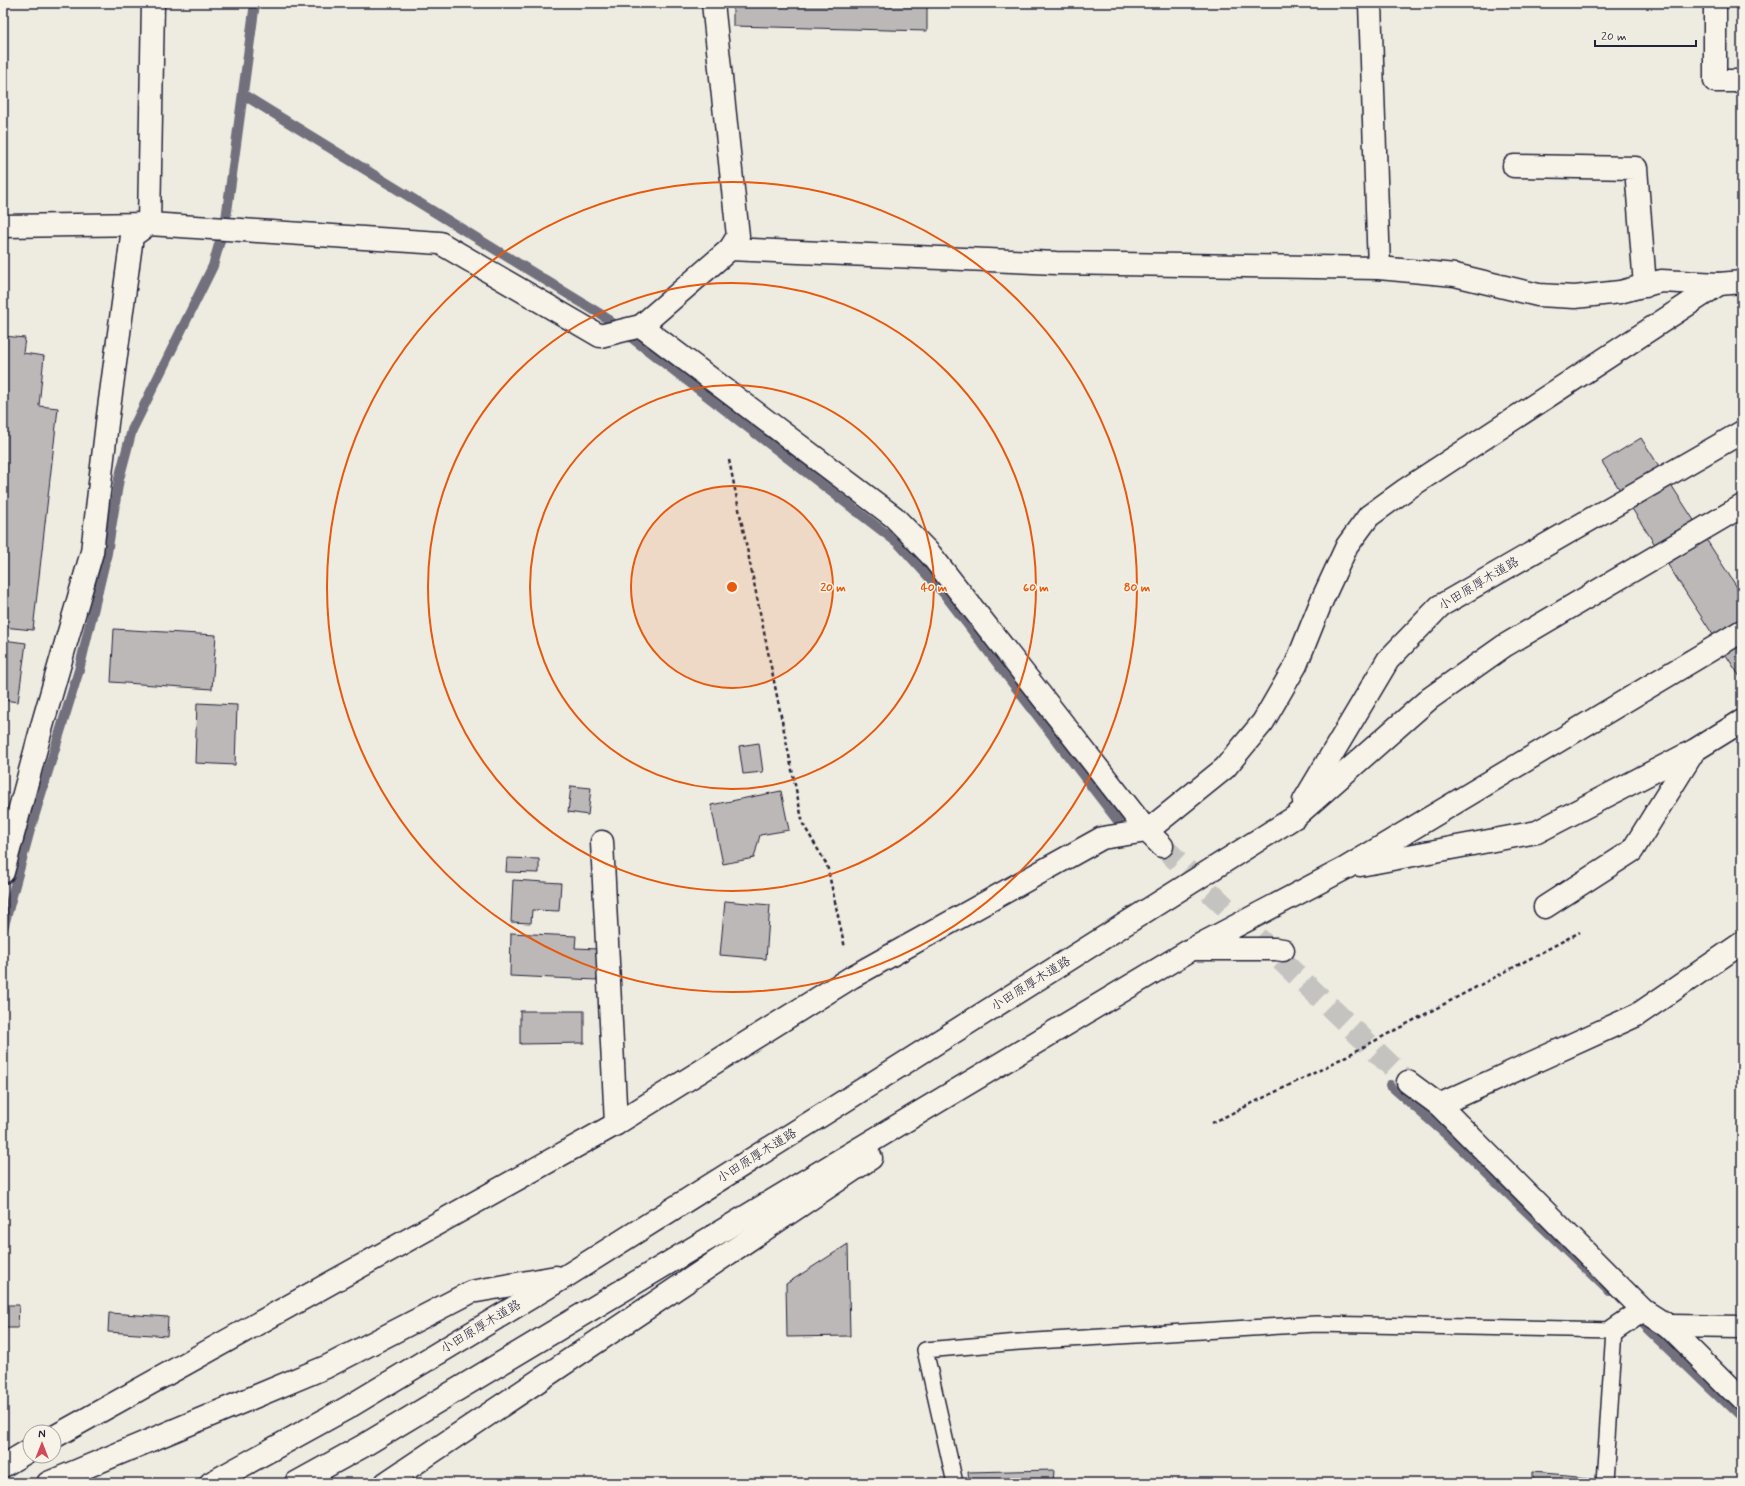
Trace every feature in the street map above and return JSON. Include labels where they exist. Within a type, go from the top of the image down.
[{"type":"main road","points":[[148,224],[153,3]]},
{"type":"main road","points":[[3,226],[148,224],[440,243],[600,336],[641,326],[730,248],[738,236],[713,3]]},
{"type":"main road","points":[[1370,3],[1379,268]]},
{"type":"main road","points":[[1715,3],[1715,81],[1742,81]]},
{"type":"main road","points":[[1514,166],[1636,168],[1645,286]]},
{"type":"main road","points":[[3,872],[42,726],[92,552],[107,423],[132,236],[148,224]]},
{"type":"main road","points":[[730,248],[1056,263],[1379,268],[1455,276],[1538,295],[1575,297],[1620,292],[1662,281],[1719,284],[1742,282]]},
{"type":"main road","points":[[62,1433],[616,1124],[852,977],[1102,838],[1147,831],[1226,768],[1263,722],[1296,665],[1322,600],[1347,546],[1369,516],[1405,490],[1719,284]]},
{"type":"main road","points":[[641,326],[894,517],[931,555],[1147,831],[1162,846]]},
{"type":"main road","name":"小田原厚木道路","points":[[1294,817],[1388,660],[1440,606],[1742,432]]},
{"type":"main road","name":"小田原厚木道路","points":[[211,1483],[347,1408],[568,1275],[1294,817],[1429,700],[1504,646],[1742,506]]},
{"type":"main road","points":[[296,1483],[370,1442],[1090,1012],[1192,949],[1346,868],[1742,631]]},
{"type":"main road","points":[[1346,868],[1537,832],[1695,750],[1742,721]]},
{"type":"main road","points":[[1544,907],[1632,850],[1695,750]]},
{"type":"main road","points":[[602,842],[616,1124]]},
{"type":"main road","points":[[1439,1106],[1637,1015],[1742,943]]},
{"type":"main road","points":[[1192,949],[1284,950]]},
{"type":"main road","points":[[386,1483],[1090,1012]]},
{"type":"main road","points":[[1408,1082],[1439,1106],[1643,1310],[1668,1326],[1742,1400]]},
{"type":"main road","points":[[48,1483],[326,1367],[471,1292],[568,1275]]},
{"type":"main road","points":[[1614,1330],[1643,1310]]},
{"type":"main road","points":[[1668,1326],[1742,1327]]},
{"type":"main road","points":[[3,1466],[22,1455]]},
{"type":"lane","points":[[955,1483],[925,1350],[1019,1342],[1316,1324],[1614,1330],[1604,1483]]},
{"type":"path","points":[[729,460],[803,824],[827,865],[841,934],[852,977]]},
{"type":"path","points":[[1212,1123],[1318,1071],[1580,932]]},
{"type":"building","points":[[733,3],[927,3],[927,31],[733,26]]},
{"type":"building","points":[[3,336],[25,338],[23,353],[44,356],[39,406],[58,408],[33,630],[3,627]]},
{"type":"building","points":[[1641,438],[1742,595],[1742,680],[1602,462]]},
{"type":"building","points":[[114,629],[216,635],[212,689],[111,682]]},
{"type":"building","points":[[3,640],[26,643],[18,702],[3,700]]},
{"type":"building","points":[[197,703],[237,705],[235,765],[195,763]]},
{"type":"building","points":[[759,743],[763,772],[743,774],[739,746]]},
{"type":"building","points":[[571,786],[591,788],[588,815],[568,812]]},
{"type":"building","points":[[781,791],[789,830],[760,835],[754,858],[723,864],[711,805]]},
{"type":"building","points":[[507,858],[539,859],[539,873],[506,872]]},
{"type":"building","points":[[513,880],[561,883],[559,911],[532,910],[531,923],[511,922]]},
{"type":"building","points":[[725,901],[770,905],[766,959],[720,955]]},
{"type":"building","points":[[511,933],[576,936],[575,948],[598,949],[597,980],[510,976]]},
{"type":"building","points":[[520,1011],[584,1011],[584,1043],[520,1044]]},
{"type":"building","points":[[848,1244],[850,1336],[787,1337],[786,1284]]},
{"type":"building","points":[[3,1305],[19,1305],[18,1328],[3,1328]]},
{"type":"building","points":[[109,1313],[168,1317],[167,1336],[108,1332]]},
{"type":"building","points":[[1054,1470],[1053,1483],[969,1483],[968,1472]]},
{"type":"building","points":[[1532,1472],[1590,1477],[1590,1483],[1532,1483]]},
{"type":"waterway","points":[[3,929],[30,830],[79,670],[107,553],[119,479],[132,430],[213,266],[226,219],[255,3]]},
{"type":"waterway","points":[[244,95],[602,315],[898,543],[945,595],[1118,821]]},
{"type":"waterway","points":[[1390,1085],[1448,1136],[1609,1291]]},
{"type":"waterway","points":[[1633,1314],[1742,1419]]},
{"type":"tunnel","points":[[1162,846],[1408,1082]]}]
